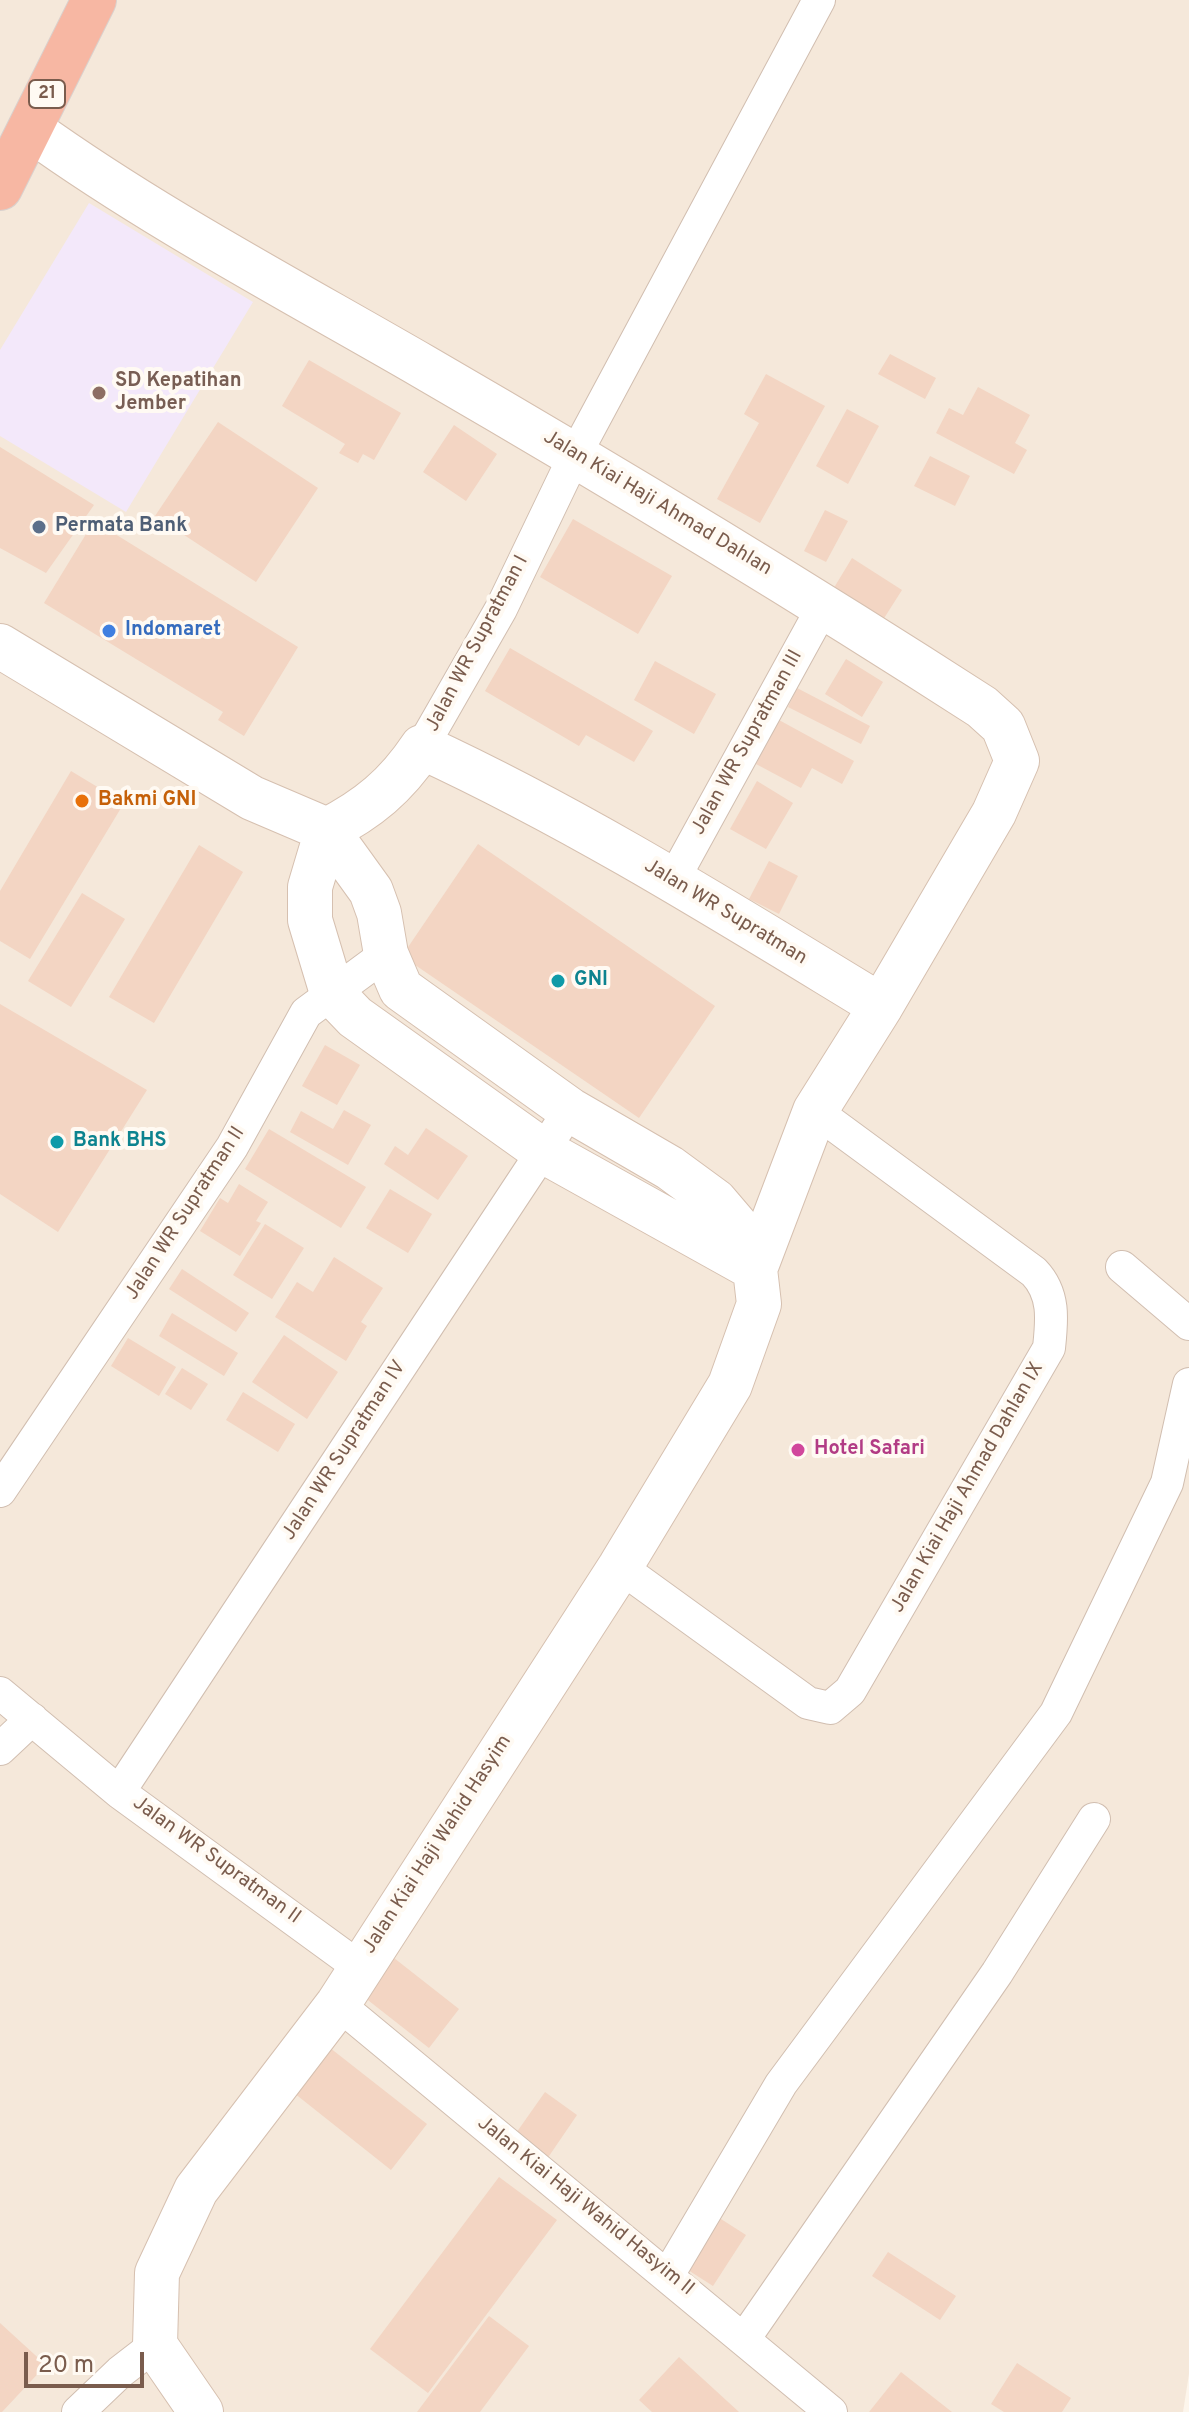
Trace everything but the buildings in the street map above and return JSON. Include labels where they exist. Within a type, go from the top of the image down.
[{"type":"highway","name":"21","points":[[0,188],[94,0]]},
{"type":"street","name":"Jalan WR Supratman I","points":[[422,747],[501,609],[575,455],[819,0]]},
{"type":"street","name":"Jalan Kiai Haji Ahmad Dahlan","points":[[30,129],[136,200],[575,455],[824,605],[982,707],[1003,726],[1017,761],[994,813],[881,1006]]},
{"type":"street","name":"Jalan WR Supratman III","points":[[673,880],[824,605]]},
{"type":"street","points":[[0,646],[252,798],[327,830],[371,891],[379,913],[386,954],[401,989],[570,1110],[670,1168],[715,1201],[744,1235],[755,1269]]},
{"type":"street","points":[[422,747],[400,780],[375,802],[327,830],[310,887],[310,920],[332,993],[355,1017],[543,1151],[755,1269]]},
{"type":"street","name":"Jalan WR Supratman","points":[[422,747],[498,783],[673,880],[881,1006]]},
{"type":"street","name":"Jalan WR Supratman II","points":[[0,1491],[232,1147],[306,1013],[386,954]]},
{"type":"street","points":[[755,1269],[815,1111],[881,1006]]},
{"type":"street","name":"Jalan WR Supratman IV","points":[[119,1792],[570,1110]]},
{"type":"street","name":"Jalan Kiai Haji Ahmad Dahlan IX","points":[[620,1567],[808,1703],[830,1708],[850,1691],[1049,1348],[1050,1295],[1045,1283],[815,1111]]},
{"type":"street","points":[[1122,1267],[1189,1324]]},
{"type":"street","name":"Jalan Kiai Haji Wahid Hasyim","points":[[155,2345],[157,2273],[196,2190],[338,2004],[359,1967],[620,1567],[730,1385],[759,1304],[755,1269]]},
{"type":"street","points":[[668,2275],[781,2084],[1056,1713],[1167,1483],[1189,1384]]},
{"type":"street","name":"Jalan WR Supratman II","points":[[0,1693],[119,1792],[359,1967]]},
{"type":"street","points":[[0,1749],[32,1719]]},
{"type":"street","points":[[744,2339],[997,1973],[1094,1819]]},
{"type":"street","name":"Jalan Kiai Haji Wahid Hasyim II","points":[[338,2004],[831,2412]]},
{"type":"street","points":[[78,2412],[120,2372],[155,2345],[201,2412]]},
{"type":"shaded area","points":[[0,0],[1189,0],[1189,2374],[1183,2412],[0,2412]]},
{"type":"shaded area","name":"SD Kepatihan Jember","points":[[89,203],[253,302],[126,512],[0,436],[0,350]]},
{"type":"place","name":"SD Kepatihan Jember","points":[[99,393]]},
{"type":"place","name":"Permata Bank","points":[[39,527]]},
{"type":"place","name":"Indomaret","points":[[109,631]]},
{"type":"place","name":"Bakmi GNI","points":[[82,801]]},
{"type":"place","name":"GNI","points":[[558,981]]},
{"type":"place","name":"Bank BHS","points":[[57,1142]]},
{"type":"place","name":"Hotel Safari","points":[[798,1450]]}]
